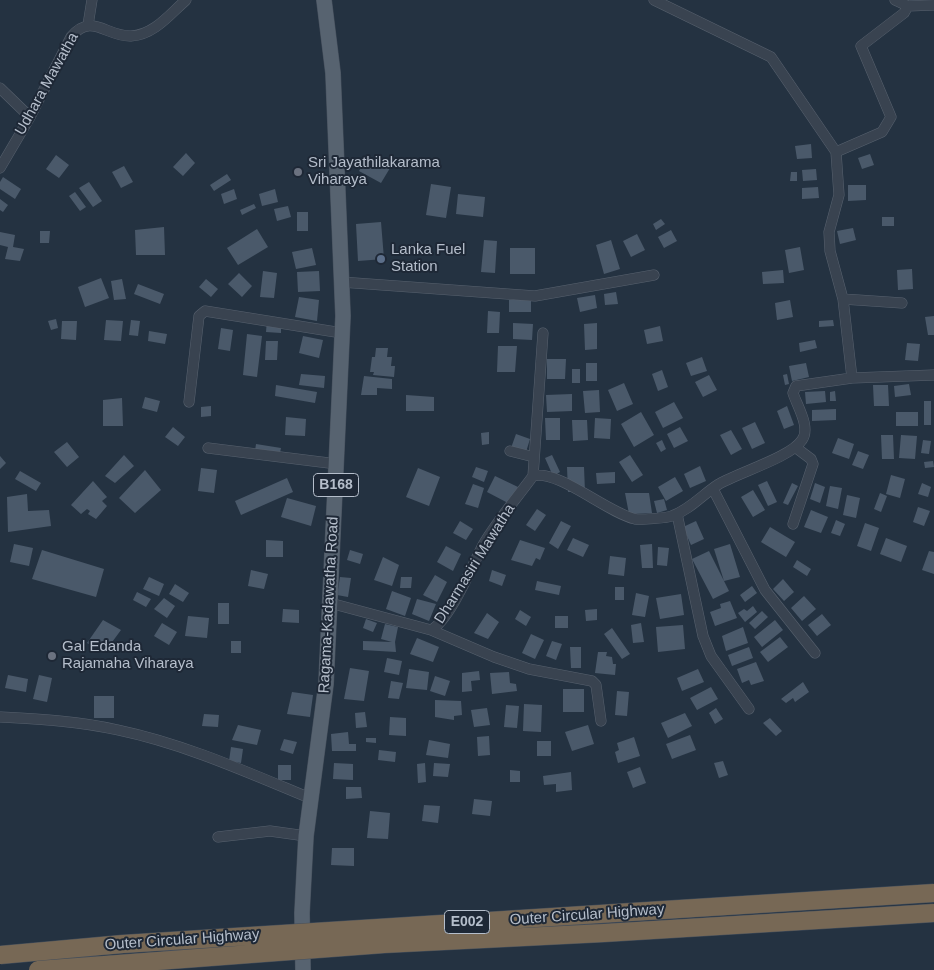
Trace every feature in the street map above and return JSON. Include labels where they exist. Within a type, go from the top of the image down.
[{"type":"highway","name":"Outer Circular Highway","points":[[0,955],[123,944],[934,893]]},
{"type":"highway","name":"Outer Circular Highway","points":[[38,970],[384,944],[934,913]]},
{"type":"main road","name":"Ragama-Kadawatha Road","points":[[303,970],[302,913],[306,836],[326,684],[342,333],[333,73],[324,0]]},
{"type":"street","points":[[88,25],[92,0]]},
{"type":"street","name":"Udhara Mawatha","points":[[0,168],[30,117],[71,37],[79,27],[88,25],[131,36],[152,30],[186,0]]},
{"type":"street","points":[[654,0],[771,57],[836,152],[839,195],[829,232],[830,251],[842,299],[852,378]]},
{"type":"street","points":[[895,0],[908,6],[934,5]]},
{"type":"street","points":[[836,152],[882,132],[891,117],[861,46],[904,13],[908,6]]},
{"type":"street","points":[[0,88],[30,117]]},
{"type":"street","points":[[341,282],[535,296],[654,275]]},
{"type":"street","points":[[842,299],[902,303]]},
{"type":"street","points":[[189,402],[199,316],[205,311],[342,333]]},
{"type":"street","points":[[543,333],[532,476],[541,474],[557,478],[595,500],[636,520],[671,516],[688,509],[713,489],[747,469],[782,456],[795,447],[803,439],[806,428],[792,393],[796,386],[852,378],[934,375]]},
{"type":"street","points":[[793,524],[812,464],[811,460],[795,447]]},
{"type":"street","points":[[208,448],[337,464]]},
{"type":"street","points":[[510,451],[534,457]]},
{"type":"street","name":"Dharmasiri Mawatha","points":[[330,603],[431,630],[441,622],[469,575],[483,545],[532,476]]},
{"type":"street","points":[[713,489],[766,590],[815,653]]},
{"type":"street","points":[[677,514],[703,636],[711,656],[749,709]]},
{"type":"street","points":[[431,630],[494,658],[529,669],[592,681],[596,684],[601,721]]},
{"type":"street","points":[[0,717],[64,721],[118,730],[202,754],[312,799]]},
{"type":"street","points":[[218,837],[270,831],[306,836]]},
{"type":"building","points":[[811,144],[812,158],[797,159],[795,146]]},
{"type":"building","points":[[186,153],[195,163],[183,176],[173,167]]},
{"type":"building","points":[[870,154],[874,165],[862,169],[858,158]]},
{"type":"building","points":[[56,155],[69,165],[59,178],[46,169]]},
{"type":"building","points":[[368,156],[390,168],[381,183],[359,171]]},
{"type":"building","points":[[124,166],[133,182],[121,188],[112,172]]},
{"type":"building","points":[[816,169],[817,180],[803,181],[802,170]]},
{"type":"building","points":[[791,172],[797,172],[797,181],[790,181]]},
{"type":"building","points":[[227,174],[231,180],[214,191],[210,185]]},
{"type":"building","points":[[3,177],[21,189],[15,199],[0,189],[0,182]]},
{"type":"building","points":[[89,182],[102,201],[93,207],[79,188]]},
{"type":"building","points":[[431,184],[451,187],[446,218],[426,215]]},
{"type":"building","points":[[848,185],[866,185],[866,200],[848,201]]},
{"type":"building","points":[[818,187],[819,198],[802,199],[802,188]]},
{"type":"building","points":[[234,189],[237,199],[224,204],[221,194]]},
{"type":"building","points":[[275,189],[278,202],[262,206],[259,194]]},
{"type":"building","points":[[75,192],[86,207],[80,211],[69,196]]},
{"type":"building","points":[[458,194],[485,197],[483,217],[456,214]]},
{"type":"building","points":[[0,199],[8,205],[3,212],[0,210]]},
{"type":"building","points":[[254,204],[256,208],[242,215],[240,210]]},
{"type":"building","points":[[288,206],[291,217],[277,221],[274,209]]},
{"type":"building","points":[[297,212],[308,212],[308,231],[297,231]]},
{"type":"building","points":[[882,217],[894,217],[894,226],[882,226]]},
{"type":"building","points":[[661,219],[665,224],[656,230],[653,224]]},
{"type":"building","points":[[381,222],[384,259],[358,261],[356,224]]},
{"type":"building","points":[[164,227],[165,255],[136,255],[135,230]]},
{"type":"building","points":[[853,228],[856,240],[840,244],[837,231]]},
{"type":"building","points":[[257,229],[268,247],[238,265],[227,248]]},
{"type":"building","points":[[671,230],[677,241],[664,248],[658,237]]},
{"type":"building","points":[[40,231],[50,231],[49,243],[40,243]]},
{"type":"building","points":[[0,232],[15,235],[13,247],[24,249],[20,261],[5,259],[8,247],[0,245]]},
{"type":"building","points":[[637,234],[645,250],[631,257],[623,241]]},
{"type":"building","points":[[484,240],[497,241],[495,273],[481,272]]},
{"type":"building","points":[[611,240],[620,269],[604,274],[596,245]]},
{"type":"building","points":[[800,247],[804,270],[789,273],[785,250]]},
{"type":"building","points":[[312,248],[316,265],[296,269],[292,252]]},
{"type":"building","points":[[510,248],[535,248],[535,274],[510,274]]},
{"type":"building","points":[[912,269],[913,289],[898,290],[897,270]]},
{"type":"building","points":[[783,270],[784,283],[763,284],[762,272]]},
{"type":"building","points":[[263,271],[277,273],[274,298],[260,297]]},
{"type":"building","points":[[319,271],[320,291],[298,292],[297,272]]},
{"type":"building","points":[[239,273],[252,286],[242,297],[228,284]]},
{"type":"building","points":[[101,278],[109,298],[85,307],[78,287]]},
{"type":"building","points":[[122,279],[126,299],[114,300],[111,281]]},
{"type":"building","points":[[206,279],[218,289],[211,297],[199,287]]},
{"type":"building","points":[[138,284],[164,294],[160,304],[134,294]]},
{"type":"building","points":[[616,292],[618,304],[605,305],[604,294]]},
{"type":"building","points":[[595,295],[597,308],[580,312],[577,298]]},
{"type":"building","points":[[299,297],[319,300],[317,321],[295,317]]},
{"type":"building","points":[[509,300],[531,300],[531,312],[509,312]]},
{"type":"building","points":[[790,300],[793,317],[777,320],[775,303]]},
{"type":"building","points":[[488,311],[500,312],[499,333],[487,333]]},
{"type":"building","points":[[934,316],[934,335],[928,335],[925,317]]},
{"type":"building","points":[[56,319],[58,328],[51,330],[48,321]]},
{"type":"building","points":[[106,320],[123,321],[121,341],[104,340]]},
{"type":"building","points":[[131,320],[140,321],[138,336],[129,335]]},
{"type":"building","points":[[267,320],[281,320],[281,333],[266,332]]},
{"type":"building","points":[[833,320],[834,326],[819,327],[819,321]]},
{"type":"building","points":[[62,321],[77,321],[76,340],[61,339]]},
{"type":"building","points":[[513,323],[533,324],[532,340],[513,339]]},
{"type":"building","points":[[597,323],[597,349],[585,350],[584,324]]},
{"type":"building","points":[[660,326],[663,341],[647,344],[644,330]]},
{"type":"building","points":[[221,328],[233,330],[230,351],[218,349]]},
{"type":"building","points":[[149,331],[167,334],[165,344],[148,341]]},
{"type":"building","points":[[247,334],[262,336],[257,377],[243,375]]},
{"type":"building","points":[[303,336],[323,340],[319,358],[299,353]]},
{"type":"building","points":[[815,340],[817,348],[800,352],[799,343]]},
{"type":"building","points":[[266,341],[278,341],[277,360],[265,360]]},
{"type":"building","points":[[907,343],[920,344],[918,361],[905,360]]},
{"type":"building","points":[[498,346],[517,346],[515,372],[497,372]]},
{"type":"building","points":[[376,348],[388,348],[387,357],[392,357],[391,366],[395,366],[394,377],[373,375],[374,372],[370,372],[372,357],[375,357]]},
{"type":"building","points":[[702,357],[707,371],[691,376],[686,363]]},
{"type":"building","points":[[547,359],[566,359],[565,379],[547,379]]},
{"type":"building","points":[[586,363],[597,363],[597,381],[586,381]]},
{"type":"building","points":[[806,363],[809,377],[792,381],[789,366]]},
{"type":"building","points":[[572,369],[580,369],[580,383],[572,383]]},
{"type":"building","points":[[662,370],[668,387],[658,391],[652,374]]},
{"type":"building","points":[[301,374],[325,376],[324,388],[299,385]]},
{"type":"building","points":[[787,374],[789,384],[785,385],[783,375]]},
{"type":"building","points":[[709,375],[717,390],[703,397],[695,382]]},
{"type":"building","points":[[364,376],[392,379],[392,389],[377,388],[377,395],[361,395]]},
{"type":"building","points":[[624,383],[633,404],[617,411],[608,390]]},
{"type":"building","points":[[909,384],[911,395],[895,397],[894,386]]},
{"type":"building","points":[[276,385],[317,392],[315,403],[275,396]]},
{"type":"building","points":[[873,385],[888,385],[889,406],[874,406]]},
{"type":"building","points":[[599,390],[600,412],[585,413],[583,391]]},
{"type":"building","points":[[825,391],[826,402],[806,404],[805,392]]},
{"type":"building","points":[[835,391],[836,401],[830,401],[830,392]]},
{"type":"building","points":[[572,394],[572,411],[547,412],[546,395]]},
{"type":"building","points":[[406,395],[434,397],[434,411],[406,411]]},
{"type":"building","points":[[145,397],[160,401],[157,412],[142,408]]},
{"type":"building","points":[[122,398],[123,426],[103,426],[103,400]]},
{"type":"building","points":[[924,401],[931,401],[931,425],[924,425]]},
{"type":"building","points":[[674,402],[683,418],[663,428],[655,412]]},
{"type":"building","points":[[211,406],[211,416],[201,417],[201,407]]},
{"type":"building","points":[[787,406],[794,425],[784,429],[777,411]]},
{"type":"building","points":[[836,409],[836,420],[812,421],[812,410]]},
{"type":"building","points":[[641,412],[654,435],[634,447],[621,424]]},
{"type":"building","points":[[896,412],[918,412],[918,426],[896,426]]},
{"type":"building","points":[[286,417],[306,419],[305,436],[285,435]]},
{"type":"building","points":[[545,418],[560,418],[560,440],[546,440]]},
{"type":"building","points":[[595,418],[611,419],[610,439],[594,438]]},
{"type":"building","points":[[572,420],[587,420],[588,440],[573,441]]},
{"type":"building","points":[[755,422],[765,443],[752,449],[742,428]]},
{"type":"building","points":[[173,427],[185,437],[178,446],[165,437]]},
{"type":"building","points":[[680,427],[688,441],[674,448],[667,434]]},
{"type":"building","points":[[731,430],[742,449],[731,455],[720,435]]},
{"type":"building","points":[[489,432],[489,444],[482,445],[481,433]]},
{"type":"building","points":[[516,434],[530,439],[526,452],[511,448]]},
{"type":"building","points":[[881,435],[893,435],[894,459],[882,459]]},
{"type":"building","points":[[901,435],[917,436],[915,459],[899,458]]},
{"type":"building","points":[[838,438],[854,444],[849,459],[832,453]]},
{"type":"building","points":[[662,440],[666,449],[661,452],[656,443]]},
{"type":"building","points":[[923,440],[931,441],[929,454],[921,453]]},
{"type":"building","points":[[67,442],[79,457],[67,467],[54,452]]},
{"type":"building","points":[[256,444],[281,448],[278,462],[254,458]]},
{"type":"building","points":[[858,451],[869,455],[863,469],[852,465]]},
{"type":"building","points":[[124,455],[134,466],[115,483],[105,476]]},
{"type":"building","points":[[552,455],[560,472],[553,476],[545,458]]},
{"type":"building","points":[[630,455],[643,475],[632,482],[619,462]]},
{"type":"building","points":[[0,456],[6,463],[0,469]]},
{"type":"building","points":[[933,461],[934,467],[925,468],[924,462]]},
{"type":"building","points":[[700,466],[706,481],[690,488],[684,474]]},
{"type":"building","points":[[476,467],[488,471],[484,482],[472,477]]},
{"type":"building","points":[[567,467],[584,467],[585,492],[568,492]]},
{"type":"building","points":[[201,468],[217,470],[214,493],[198,491]]},
{"type":"building","points":[[418,468],[440,477],[429,506],[406,497]]},
{"type":"building","points":[[145,470],[161,490],[135,513],[119,498]]},
{"type":"building","points":[[20,471],[41,483],[36,491],[15,479]]},
{"type":"building","points":[[615,472],[615,483],[597,484],[596,473]]},
{"type":"building","points":[[891,475],[905,479],[900,498],[886,494]]},
{"type":"building","points":[[495,476],[518,487],[508,503],[487,492]]},
{"type":"building","points":[[675,477],[683,491],[666,501],[658,487]]},
{"type":"building","points":[[287,478],[293,492],[241,515],[235,501]]},
{"type":"building","points":[[93,481],[107,497],[102,501],[107,506],[96,519],[88,514],[90,511],[87,509],[81,514],[71,505]]},
{"type":"building","points":[[767,481],[777,502],[768,506],[758,485]]},
{"type":"building","points":[[792,483],[798,486],[788,505],[783,503]]},
{"type":"building","points":[[815,483],[825,487],[820,503],[810,499]]},
{"type":"building","points":[[922,483],[931,487],[928,497],[918,494]]},
{"type":"building","points":[[473,484],[484,488],[478,508],[465,504]]},
{"type":"building","points":[[830,486],[842,488],[838,509],[826,506]]},
{"type":"building","points":[[753,490],[765,510],[753,517],[741,497]]},
{"type":"building","points":[[625,493],[649,493],[652,513],[629,514]]},
{"type":"building","points":[[880,493],[887,496],[881,512],[874,509]]},
{"type":"building","points":[[27,494],[28,511],[49,510],[51,526],[8,532],[7,497]]},
{"type":"building","points":[[847,495],[860,498],[856,518],[843,515]]},
{"type":"building","points":[[287,498],[316,506],[311,526],[281,517]]},
{"type":"building","points":[[664,499],[667,510],[657,513],[654,501]]},
{"type":"building","points":[[918,507],[930,511],[924,526],[913,522]]},
{"type":"building","points":[[537,509],[546,515],[535,531],[526,525]]},
{"type":"building","points":[[811,510],[828,517],[821,533],[804,527]]},
{"type":"building","points":[[836,520],[845,524],[840,536],[831,533]]},
{"type":"building","points":[[460,521],[473,529],[466,540],[453,533]]},
{"type":"building","points":[[561,521],[571,526],[558,549],[549,543]]},
{"type":"building","points":[[696,521],[704,539],[691,545],[683,527]]},
{"type":"building","points":[[865,523],[879,528],[871,551],[857,546]]},
{"type":"building","points":[[770,527],[795,542],[786,557],[761,542]]},
{"type":"building","points":[[573,538],[589,545],[583,557],[567,550]]},
{"type":"building","points":[[886,538],[907,546],[901,562],[880,554]]},
{"type":"building","points":[[266,540],[283,541],[283,557],[266,557]]},
{"type":"building","points":[[520,540],[545,548],[540,560],[536,558],[532,566],[511,560]]},
{"type":"building","points":[[14,544],[33,548],[29,566],[10,562]]},
{"type":"building","points":[[652,544],[653,568],[642,568],[640,545]]},
{"type":"building","points":[[730,544],[740,577],[724,581],[714,549]]},
{"type":"building","points":[[446,546],[461,554],[453,571],[437,562]]},
{"type":"building","points":[[658,547],[669,548],[667,566],[657,565]]},
{"type":"building","points":[[42,550],[104,569],[96,597],[32,579]]},
{"type":"building","points":[[350,550],[363,554],[360,564],[347,560]]},
{"type":"building","points":[[709,551],[729,591],[713,599],[692,559]]},
{"type":"building","points":[[929,551],[934,552],[934,574],[922,570]]},
{"type":"building","points":[[610,556],[626,558],[624,576],[608,574]]},
{"type":"building","points":[[383,557],[399,565],[392,586],[374,580]]},
{"type":"building","points":[[797,560],[811,569],[807,576],[793,567]]},
{"type":"building","points":[[251,570],[268,574],[264,589],[248,586]]},
{"type":"building","points":[[492,570],[506,575],[502,586],[489,581]]},
{"type":"building","points":[[435,575],[447,582],[437,602],[423,595]]},
{"type":"building","points":[[149,577],[164,584],[159,596],[143,589]]},
{"type":"building","points":[[340,577],[351,578],[348,597],[337,595]]},
{"type":"building","points":[[401,577],[412,577],[411,588],[400,588]]},
{"type":"building","points":[[783,579],[794,592],[784,601],[773,589]]},
{"type":"building","points":[[537,581],[561,586],[559,595],[535,590]]},
{"type":"building","points":[[175,584],[189,593],[183,602],[169,594]]},
{"type":"building","points":[[752,586],[757,593],[745,602],[740,595]]},
{"type":"building","points":[[615,587],[624,587],[624,600],[615,600]]},
{"type":"building","points":[[392,591],[411,598],[405,616],[386,609]]},
{"type":"building","points":[[137,592],[151,599],[146,607],[133,600]]},
{"type":"building","points":[[636,593],[649,596],[645,617],[632,615]]},
{"type":"building","points":[[681,594],[684,615],[660,619],[656,598]]},
{"type":"building","points":[[804,596],[816,609],[802,621],[791,608]]},
{"type":"building","points":[[164,598],[175,606],[167,618],[154,609]]},
{"type":"building","points":[[417,599],[436,604],[429,621],[412,614]]},
{"type":"building","points":[[730,601],[737,618],[715,626],[710,612],[721,608],[720,604]]},
{"type":"building","points":[[218,603],[229,603],[229,624],[218,624]]},
{"type":"building","points":[[753,606],[757,612],[745,622],[738,613],[744,609],[747,611]]},
{"type":"building","points":[[283,609],[299,610],[299,623],[282,622]]},
{"type":"building","points":[[597,609],[597,620],[586,621],[585,610]]},
{"type":"building","points":[[520,610],[531,617],[526,626],[515,619]]},
{"type":"building","points":[[762,611],[768,617],[755,629],[749,623]]},
{"type":"building","points":[[487,613],[499,622],[488,639],[474,633]]},
{"type":"building","points":[[822,614],[831,625],[817,636],[808,625]]},
{"type":"building","points":[[188,616],[209,618],[207,638],[185,636]]},
{"type":"building","points":[[555,616],[568,616],[568,628],[555,628]]},
{"type":"building","points":[[366,619],[377,623],[373,632],[363,628]]},
{"type":"building","points":[[103,620],[121,630],[104,653],[87,643]]},
{"type":"building","points":[[775,620],[783,630],[762,647],[754,637]]},
{"type":"building","points":[[162,623],[177,632],[169,645],[154,636]]},
{"type":"building","points":[[641,623],[644,642],[633,643],[631,625]]},
{"type":"building","points":[[385,624],[398,627],[395,642],[396,652],[363,650],[363,641],[392,642],[381,639]]},
{"type":"building","points":[[683,625],[685,649],[658,652],[656,627]]},
{"type":"building","points":[[743,627],[748,643],[726,651],[722,636]]},
{"type":"building","points":[[612,628],[630,654],[622,659],[604,634]]},
{"type":"building","points":[[531,634],[544,640],[535,659],[522,653]]},
{"type":"building","points":[[780,637],[788,647],[768,662],[760,652]]},
{"type":"building","points":[[417,638],[439,647],[433,662],[410,654]]},
{"type":"building","points":[[231,641],[241,641],[241,653],[231,653]]},
{"type":"building","points":[[552,641],[562,644],[556,660],[546,656]]},
{"type":"building","points":[[570,647],[581,647],[581,668],[571,668]]},
{"type":"building","points":[[749,647],[753,658],[732,666],[728,655]]},
{"type":"building","points":[[598,652],[607,652],[606,656],[612,657],[613,664],[616,664],[615,675],[595,673]]},
{"type":"building","points":[[387,658],[402,661],[399,675],[384,672]]},
{"type":"building","points":[[756,662],[764,681],[751,685],[749,680],[742,683],[737,669]]},
{"type":"building","points":[[350,668],[369,671],[364,701],[344,699]]},
{"type":"building","points":[[409,669],[429,672],[427,690],[406,688]]},
{"type":"building","points":[[698,669],[704,682],[682,691],[677,678]]},
{"type":"building","points":[[479,671],[480,680],[471,681],[472,691],[462,692],[462,673]]},
{"type":"building","points":[[509,672],[510,683],[516,684],[517,691],[492,694],[490,673]]},
{"type":"building","points":[[8,675],[28,679],[26,692],[5,688]]},
{"type":"building","points":[[39,675],[52,678],[47,702],[33,699]]},
{"type":"building","points":[[435,676],[450,681],[445,696],[430,691]]},
{"type":"building","points":[[391,681],[403,683],[399,699],[388,698]]},
{"type":"building","points":[[803,682],[809,692],[795,702],[793,698],[786,703],[781,699]]},
{"type":"building","points":[[711,687],[718,699],[697,710],[690,698]]},
{"type":"building","points":[[563,689],[584,689],[584,712],[563,712]]},
{"type":"building","points":[[617,691],[629,692],[627,716],[615,715]]},
{"type":"building","points":[[292,692],[313,695],[310,717],[287,714]]},
{"type":"building","points":[[94,696],[114,696],[114,718],[94,718]]},
{"type":"building","points":[[435,700],[461,701],[462,715],[454,716],[454,720],[435,717]]},
{"type":"building","points":[[524,704],[542,705],[541,732],[523,731]]},
{"type":"building","points":[[506,705],[519,706],[517,728],[504,727]]},
{"type":"building","points":[[487,708],[490,725],[474,727],[471,710]]},
{"type":"building","points":[[716,708],[723,719],[715,724],[709,713]]},
{"type":"building","points":[[365,712],[367,727],[356,728],[355,713]]},
{"type":"building","points":[[685,713],[692,726],[668,738],[661,723]]},
{"type":"building","points":[[204,714],[219,715],[218,727],[202,726]]},
{"type":"building","points":[[390,717],[406,718],[406,736],[389,735]]},
{"type":"building","points":[[770,718],[782,731],[776,736],[763,723]]},
{"type":"building","points":[[238,725],[261,730],[257,745],[232,740]]},
{"type":"building","points":[[588,725],[594,744],[572,751],[565,732]]},
{"type":"building","points":[[348,732],[349,744],[356,744],[356,751],[332,751],[331,734]]},
{"type":"building","points":[[690,735],[696,750],[672,759],[666,744]]},
{"type":"building","points":[[489,736],[490,755],[478,756],[477,737]]},
{"type":"building","points":[[634,737],[640,756],[618,763],[615,752],[619,750],[617,743]]},
{"type":"building","points":[[366,738],[376,738],[376,743],[366,742]]},
{"type":"building","points":[[284,739],[297,742],[293,754],[280,750]]},
{"type":"building","points":[[429,740],[450,744],[448,758],[426,755]]},
{"type":"building","points":[[537,741],[551,741],[551,756],[537,756]]},
{"type":"building","points":[[231,747],[243,749],[241,763],[229,761]]},
{"type":"building","points":[[379,750],[396,752],[395,762],[378,760]]},
{"type":"building","points":[[723,761],[728,775],[719,778],[714,763]]},
{"type":"building","points":[[334,763],[353,764],[353,780],[333,779]]},
{"type":"building","points":[[425,763],[426,782],[418,783],[417,764]]},
{"type":"building","points":[[434,763],[450,764],[448,777],[433,776]]},
{"type":"building","points":[[278,765],[291,765],[291,780],[278,780]]},
{"type":"building","points":[[640,767],[646,783],[633,788],[627,772]]},
{"type":"building","points":[[510,770],[520,771],[520,782],[510,782]]},
{"type":"building","points":[[571,772],[572,790],[556,792],[556,784],[544,785],[543,776]]},
{"type":"building","points":[[346,787],[361,787],[362,798],[346,799]]},
{"type":"building","points":[[474,799],[492,801],[490,816],[472,814]]},
{"type":"building","points":[[424,805],[440,806],[438,823],[422,821]]},
{"type":"building","points":[[370,811],[390,813],[388,839],[367,838]]},
{"type":"building","points":[[332,848],[354,848],[354,866],[331,865]]},
{"type":"place","name":"Sri Jayathilakarama Viharaya","points":[[298,172]]},
{"type":"place","name":"Lanka Fuel Station","points":[[381,259]]},
{"type":"place","name":"Gal Edanda Rajamaha Viharaya","points":[[52,656]]}]
